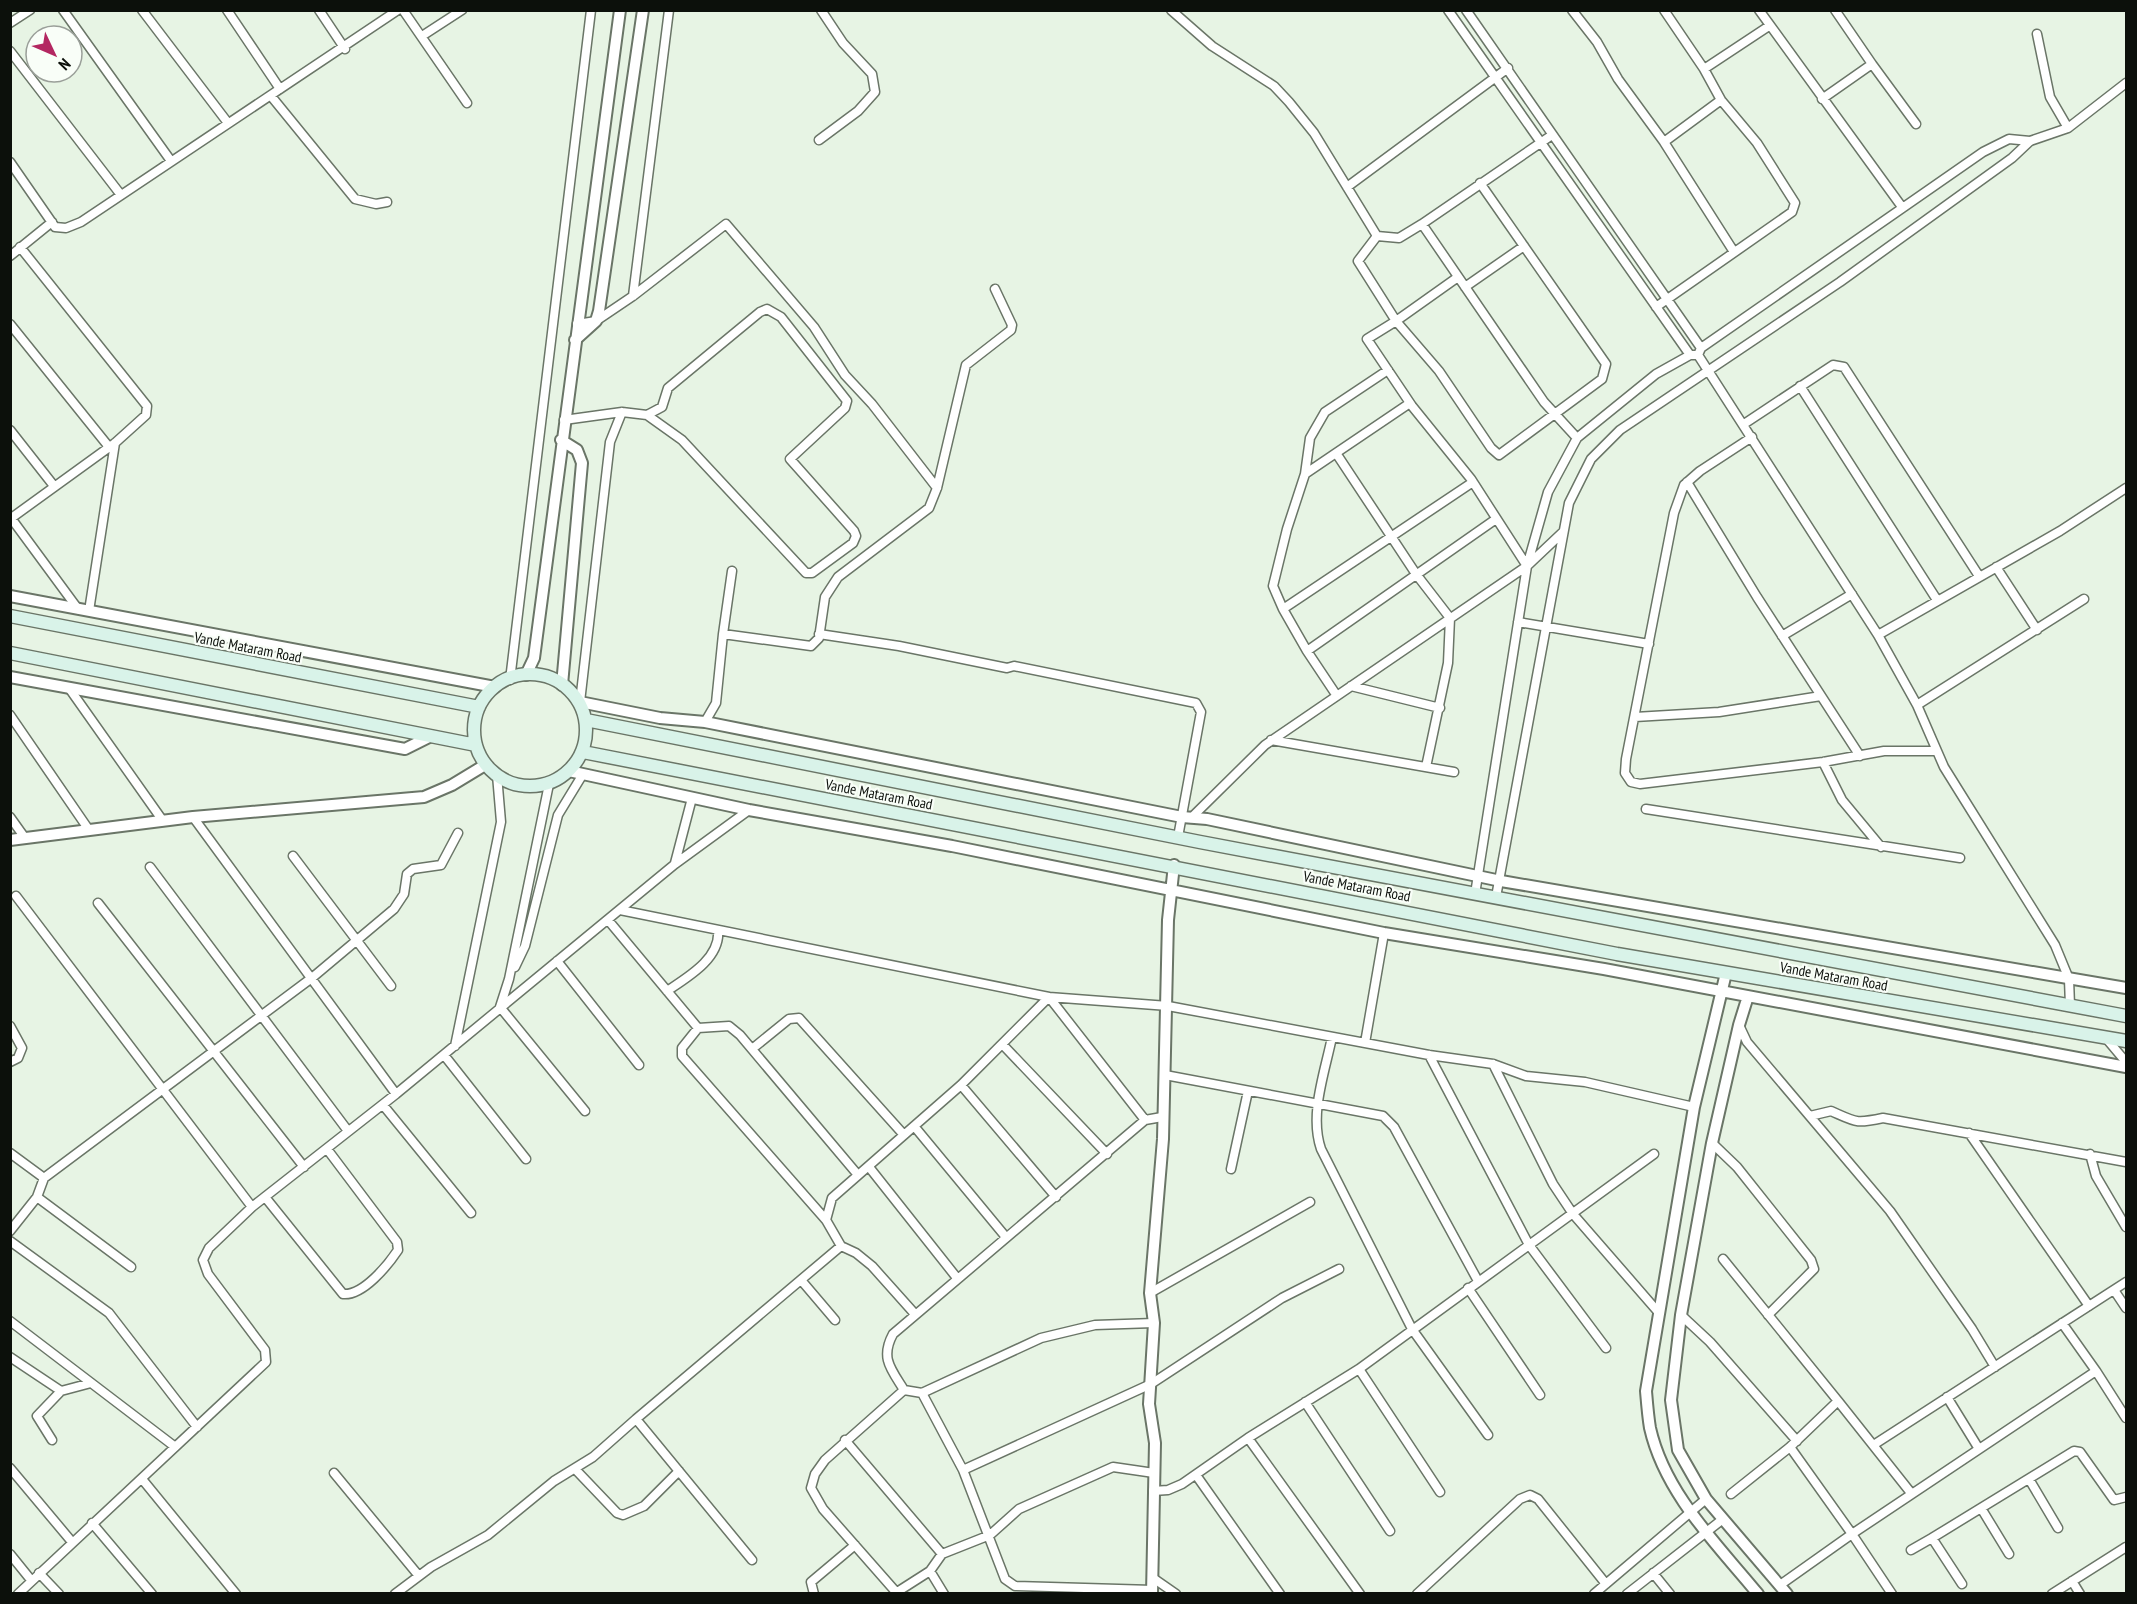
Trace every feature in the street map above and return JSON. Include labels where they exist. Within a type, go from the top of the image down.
[{"type":"main road","name":"Vande Mataram Road","points":[[10,616],[479,707]]},
{"type":"main road","points":[[10,653],[476,745]]},
{"type":"main road","points":[[526,675],[552,678],[580,702],[586,720],[583,752],[569,771],[549,783],[526,787],[503,780],[485,765],[476,745],[474,726],[479,707],[495,687],[510,680],[526,675]]},
{"type":"main road","name":"Vande Mataram Road","points":[[586,720],[1178,837],[2127,1016]]},
{"type":"main road","name":"Vande Mataram Road","points":[[583,752],[1726,973],[2127,1041]]},
{"type":"street","points":[[10,23],[30,10]]},
{"type":"street","points":[[63,10],[171,161]]},
{"type":"street","points":[[142,10],[228,123]]},
{"type":"street","points":[[227,10],[280,89]]},
{"type":"street","points":[[319,10],[345,49]]},
{"type":"street","points":[[10,162],[56,227],[66,228],[81,222],[228,123],[345,49],[398,10]]},
{"type":"street","points":[[403,10],[467,103]]},
{"type":"street","points":[[422,36],[462,10]]},
{"type":"street","points":[[510,680],[591,10]]},
{"type":"street","points":[[526,675],[534,658],[561,440],[620,10]]},
{"type":"street","points":[[596,321],[643,10]]},
{"type":"street","points":[[633,296],[669,10]]},
{"type":"street","points":[[819,140],[858,111],[874,92],[872,74],[843,43],[821,10]]},
{"type":"street","points":[[1171,10],[1212,46],[1274,86],[1314,133],[1377,236]]},
{"type":"street","points":[[1461,10],[1450,13],[1656,307],[1697,352]]},
{"type":"street","points":[[1466,10],[1668,300],[1697,352],[1878,635],[1917,705],[1944,768],[2055,945],[2069,979],[2070,1006]]},
{"type":"street","points":[[1572,10],[1597,42],[1618,79],[1664,142],[1734,252]]},
{"type":"street","points":[[1656,307],[1792,212],[1795,203],[1757,143],[1721,100],[1704,69],[1664,10]]},
{"type":"street","points":[[1759,10],[1902,207]]},
{"type":"street","points":[[1847,10],[1837,14],[1916,124]]},
{"type":"street","points":[[1704,69],[1769,26]]},
{"type":"street","points":[[2037,34],[2050,97],[2068,128]]},
{"type":"street","points":[[10,51],[121,195]]},
{"type":"street","points":[[1822,99],[1872,64]]},
{"type":"street","points":[[1347,187],[1508,68]]},
{"type":"street","points":[[1475,894],[1527,566],[1548,492],[1577,438],[1656,374],[1697,352],[1983,152],[2009,139],[2030,141],[2068,128],[2127,83]]},
{"type":"street","points":[[271,96],[355,199],[376,204],[387,202]]},
{"type":"street","points":[[1664,142],[1721,100]]},
{"type":"street","points":[[1377,236],[1398,238],[1552,135]]},
{"type":"street","points":[[1496,897],[1501,881],[1569,503],[1591,459],[1620,430],[1887,248],[2012,158],[2030,141]]},
{"type":"street","points":[[1377,236],[1358,261],[1396,321],[1439,371],[1491,448],[1499,455],[1602,379],[1606,364],[1480,183]]},
{"type":"street","points":[[10,255],[52,222]]},
{"type":"street","points":[[575,340],[596,321],[633,296],[726,224],[814,327],[844,375],[872,404],[937,488]]},
{"type":"street","points":[[1422,224],[1553,413],[1577,438]]},
{"type":"street","points":[[1466,287],[1524,246]]},
{"type":"street","points":[[20,248],[147,406],[146,415],[112,445],[11,518],[83,610]]},
{"type":"street","points":[[1458,276],[1367,339],[1410,403],[1473,482],[1527,566]]},
{"type":"street","points":[[723,634],[811,646],[819,634],[825,597],[838,577],[929,508],[937,488],[966,365],[1011,330],[1012,325],[995,289]]},
{"type":"street","points":[[564,420],[622,412],[647,415],[682,440],[806,573],[812,573],[853,543],[856,536],[854,531],[790,459],[845,408],[847,401],[781,317],[767,309],[760,312],[668,388],[662,407],[647,415]]},
{"type":"street","points":[[577,324],[596,321]]},
{"type":"street","points":[[10,324],[112,445]]},
{"type":"street","points":[[1744,424],[1833,365],[1844,367],[1979,576]]},
{"type":"street","points":[[1337,696],[1307,651],[1283,609],[1274,586],[1287,529],[1305,474],[1310,438],[1325,412],[1388,370]]},
{"type":"street","points":[[1800,386],[1937,600]]},
{"type":"street","points":[[1305,474],[1410,403]]},
{"type":"street","points":[[622,412],[610,442],[580,702],[660,717],[705,722],[1501,881],[2127,988]]},
{"type":"street","points":[[10,430],[54,486]]},
{"type":"street","points":[[1752,437],[1687,482],[1674,513],[1625,773],[1631,782],[1640,784],[1823,762],[1884,752],[1936,751]]},
{"type":"street","points":[[561,440],[577,450],[582,463],[562,685]]},
{"type":"street","points":[[83,610],[112,445]]},
{"type":"street","points":[[1336,453],[1416,574],[1450,618],[1448,663],[1426,767]]},
{"type":"street","points":[[1283,609],[1473,482]]},
{"type":"street","points":[[1687,482],[1782,636],[1860,756]]},
{"type":"street","points":[[1878,635],[2060,531],[2127,488]]},
{"type":"street","points":[[1307,651],[1497,519]]},
{"type":"street","points":[[1187,818],[1271,740],[1527,566],[1563,531]]},
{"type":"street","points":[[1996,567],[2037,630]]},
{"type":"street","points":[[705,722],[716,703],[732,571]]},
{"type":"street","points":[[1782,636],[1852,594]]},
{"type":"street","points":[[10,596],[495,687]]},
{"type":"street","points":[[1917,705],[2084,599]]},
{"type":"street","points":[[1518,622],[1649,644]]},
{"type":"street","points":[[819,634],[899,646],[1007,668],[1014,666],[1196,703],[1200,712],[1187,818],[1178,837]]},
{"type":"street","points":[[10,677],[405,749],[431,736]]},
{"type":"street","points":[[1351,686],[1440,708]]},
{"type":"street","points":[[69,688],[163,821]]},
{"type":"street","points":[[1635,717],[1719,712],[1821,696]]},
{"type":"street","points":[[10,715],[89,830]]},
{"type":"street","points":[[1271,740],[1454,772]]},
{"type":"street","points":[[1823,762],[1842,800],[1881,847]]},
{"type":"street","points":[[10,840],[193,817],[424,797],[452,785],[485,765]]},
{"type":"street","points":[[569,771],[749,810],[1170,888],[1384,933],[1722,991],[2127,1067]]},
{"type":"street","points":[[509,979],[525,946],[558,815],[584,774]]},
{"type":"street","points":[[454,1046],[501,822],[497,775]]},
{"type":"street","points":[[500,1007],[509,979],[549,783]]},
{"type":"street","points":[[675,864],[692,798]]},
{"type":"street","points":[[1646,808],[1960,858]]},
{"type":"street","points":[[18,1593],[266,1362],[265,1350],[208,1274],[203,1260],[209,1248],[265,1197],[383,1105],[675,864],[749,810]]},
{"type":"street","points":[[10,817],[25,838]]},
{"type":"street","points":[[193,817],[313,977],[396,1094]]},
{"type":"street","points":[[10,1231],[37,1197],[44,1178],[313,977],[394,909],[404,894],[407,874],[413,869],[441,864],[458,833]]},
{"type":"street","points":[[293,856],[391,986]]},
{"type":"street","points":[[922,1393],[963,1470],[990,1535],[1005,1579],[1015,1586],[1152,1592],[1155,1443],[1149,1404],[1154,1323],[1150,1293],[1163,1139],[1170,888],[1174,865]]},
{"type":"street","points":[[150,867],[348,1131]]},
{"type":"street","points":[[16,896],[252,1208]]},
{"type":"street","points":[[98,903],[303,1167]]},
{"type":"street","points":[[620,910],[1049,997],[1168,1006],[1429,1055],[1493,1064],[1526,1076],[1585,1082],[1694,1107]]},
{"type":"street","points":[[608,920],[698,1028]]},
{"type":"street","points":[[667,991],[716,951],[719,941],[718,930]]},
{"type":"street","points":[[1365,1043],[1384,933]]},
{"type":"street","points":[[557,961],[639,1065]]},
{"type":"street","points":[[1726,973],[1694,1107],[1646,1391],[1650,1429],[1663,1465],[1689,1512],[1758,1593]]},
{"type":"street","points":[[1748,996],[1739,1025],[1712,1143],[1681,1315],[1673,1377],[1672,1416],[1678,1450],[1706,1499],[1783,1589],[1852,1533],[2096,1371]]},
{"type":"street","points":[[826,1220],[832,1198],[961,1085],[1049,997]]},
{"type":"street","points":[[1049,997],[1145,1120]]},
{"type":"street","points":[[500,1007],[585,1111]]},
{"type":"street","points":[[752,1049],[789,1019],[799,1018],[904,1135]]},
{"type":"street","points":[[1739,1025],[1747,1042],[1890,1211],[1972,1329],[1995,1367]]},
{"type":"street","points":[[10,1026],[22,1048],[18,1058],[10,1062]]},
{"type":"street","points":[[858,1175],[752,1049],[729,1026],[698,1028],[682,1048],[682,1056],[826,1220],[841,1246],[856,1253],[872,1266],[914,1313]]},
{"type":"street","points":[[1332,1037],[1318,1104],[1317,1138],[1321,1149],[1412,1329],[1488,1436]]},
{"type":"street","points":[[2105,1037],[2127,1062]]},
{"type":"street","points":[[1003,1045],[1107,1154]]},
{"type":"street","points":[[444,1055],[526,1159]]},
{"type":"street","points":[[1429,1055],[1529,1245],[1606,1348]]},
{"type":"street","points":[[1493,1064],[1553,1184],[1573,1214],[1659,1313]]},
{"type":"street","points":[[1166,1075],[1383,1116],[1394,1127],[1478,1281]]},
{"type":"street","points":[[961,1085],[1056,1197]]},
{"type":"street","points":[[1231,1168],[1248,1091]]},
{"type":"street","points":[[383,1105],[471,1213]]},
{"type":"street","points":[[1810,1116],[1831,1111],[1865,1124],[1883,1118],[2127,1162]]},
{"type":"street","points":[[1154,1323],[1095,1325],[1041,1338],[922,1393],[904,1390],[890,1368],[886,1352],[893,1334],[914,1313],[1005,1236],[1056,1197],[1145,1120],[1162,1117]]},
{"type":"street","points":[[914,1126],[1005,1236]]},
{"type":"street","points":[[1969,1133],[2089,1306]]},
{"type":"street","points":[[1712,1143],[1737,1167],[1811,1260],[1814,1269],[1768,1315]]},
{"type":"street","points":[[265,1197],[343,1294],[351,1294],[376,1278],[398,1250],[397,1242],[327,1149]]},
{"type":"street","points":[[10,1153],[44,1178]]},
{"type":"street","points":[[1153,1491],[1168,1490],[1196,1475],[1248,1438],[1359,1369],[1654,1154]]},
{"type":"street","points":[[2090,1154],[2096,1176],[2127,1227]]},
{"type":"street","points":[[869,1167],[957,1278]]},
{"type":"street","points":[[37,1197],[131,1268]]},
{"type":"street","points":[[1150,1293],[1310,1202]]},
{"type":"street","points":[[10,1241],[109,1313],[197,1427]]},
{"type":"street","points":[[396,1593],[419,1576],[488,1535],[554,1481],[575,1469],[841,1246]]},
{"type":"street","points":[[1723,1259],[1875,1444],[1911,1493]]},
{"type":"street","points":[[963,1470],[1151,1384],[1282,1298],[1339,1269]]},
{"type":"street","points":[[801,1280],[835,1320]]},
{"type":"street","points":[[1875,1444],[2127,1282]]},
{"type":"street","points":[[1468,1288],[1540,1395]]},
{"type":"street","points":[[2114,1290],[2127,1308]]},
{"type":"street","points":[[1681,1315],[1710,1342],[1794,1444],[1892,1593]]},
{"type":"street","points":[[10,1321],[174,1446]]},
{"type":"street","points":[[2062,1323],[2127,1418]]},
{"type":"street","points":[[10,1357],[61,1391]]},
{"type":"street","points":[[1359,1369],[1440,1492]]},
{"type":"street","points":[[51,1440],[37,1416],[61,1391],[91,1383]]},
{"type":"street","points":[[904,1390],[825,1460],[815,1474],[811,1488],[823,1509],[895,1593],[930,1570],[942,1554],[990,1535],[1019,1509],[1113,1467],[1154,1473]]},
{"type":"street","points":[[1947,1397],[1979,1449]]},
{"type":"street","points":[[1731,1494],[1794,1444],[1838,1401]]},
{"type":"street","points":[[1305,1402],[1390,1531]]},
{"type":"street","points":[[636,1419],[752,1560]]},
{"type":"street","points":[[1248,1438],[1360,1593]]},
{"type":"street","points":[[845,1440],[942,1554]]},
{"type":"street","points":[[1911,1550],[2074,1451],[2080,1452],[2114,1500],[2127,1497]]},
{"type":"street","points":[[10,1468],[72,1542]]},
{"type":"street","points":[[575,1469],[617,1513],[623,1515],[644,1506],[679,1471]]},
{"type":"street","points":[[334,1473],[419,1576]]},
{"type":"street","points":[[1196,1475],[1280,1593]]},
{"type":"street","points":[[142,1479],[236,1593]]},
{"type":"street","points":[[2029,1479],[2058,1528]]},
{"type":"street","points":[[1417,1593],[1520,1499],[1530,1495],[1538,1499],[1606,1584]]},
{"type":"street","points":[[1594,1593],[1706,1499]]},
{"type":"street","points":[[1981,1508],[2009,1554]]},
{"type":"street","points":[[1628,1593],[1723,1519]]},
{"type":"street","points":[[92,1523],[152,1593]]},
{"type":"street","points":[[1932,1538],[1962,1584]]},
{"type":"street","points":[[814,1593],[811,1582],[855,1545]]},
{"type":"street","points":[[2052,1593],[2127,1546]]},
{"type":"street","points":[[10,1554],[31,1580]]},
{"type":"street","points":[[930,1570],[944,1593]]},
{"type":"street","points":[[39,1573],[59,1593]]},
{"type":"street","points":[[1653,1573],[1670,1593]]},
{"type":"street","points":[[1153,1578],[1176,1593]]},
{"type":"street","points":[[2072,1581],[2080,1593]]}]
